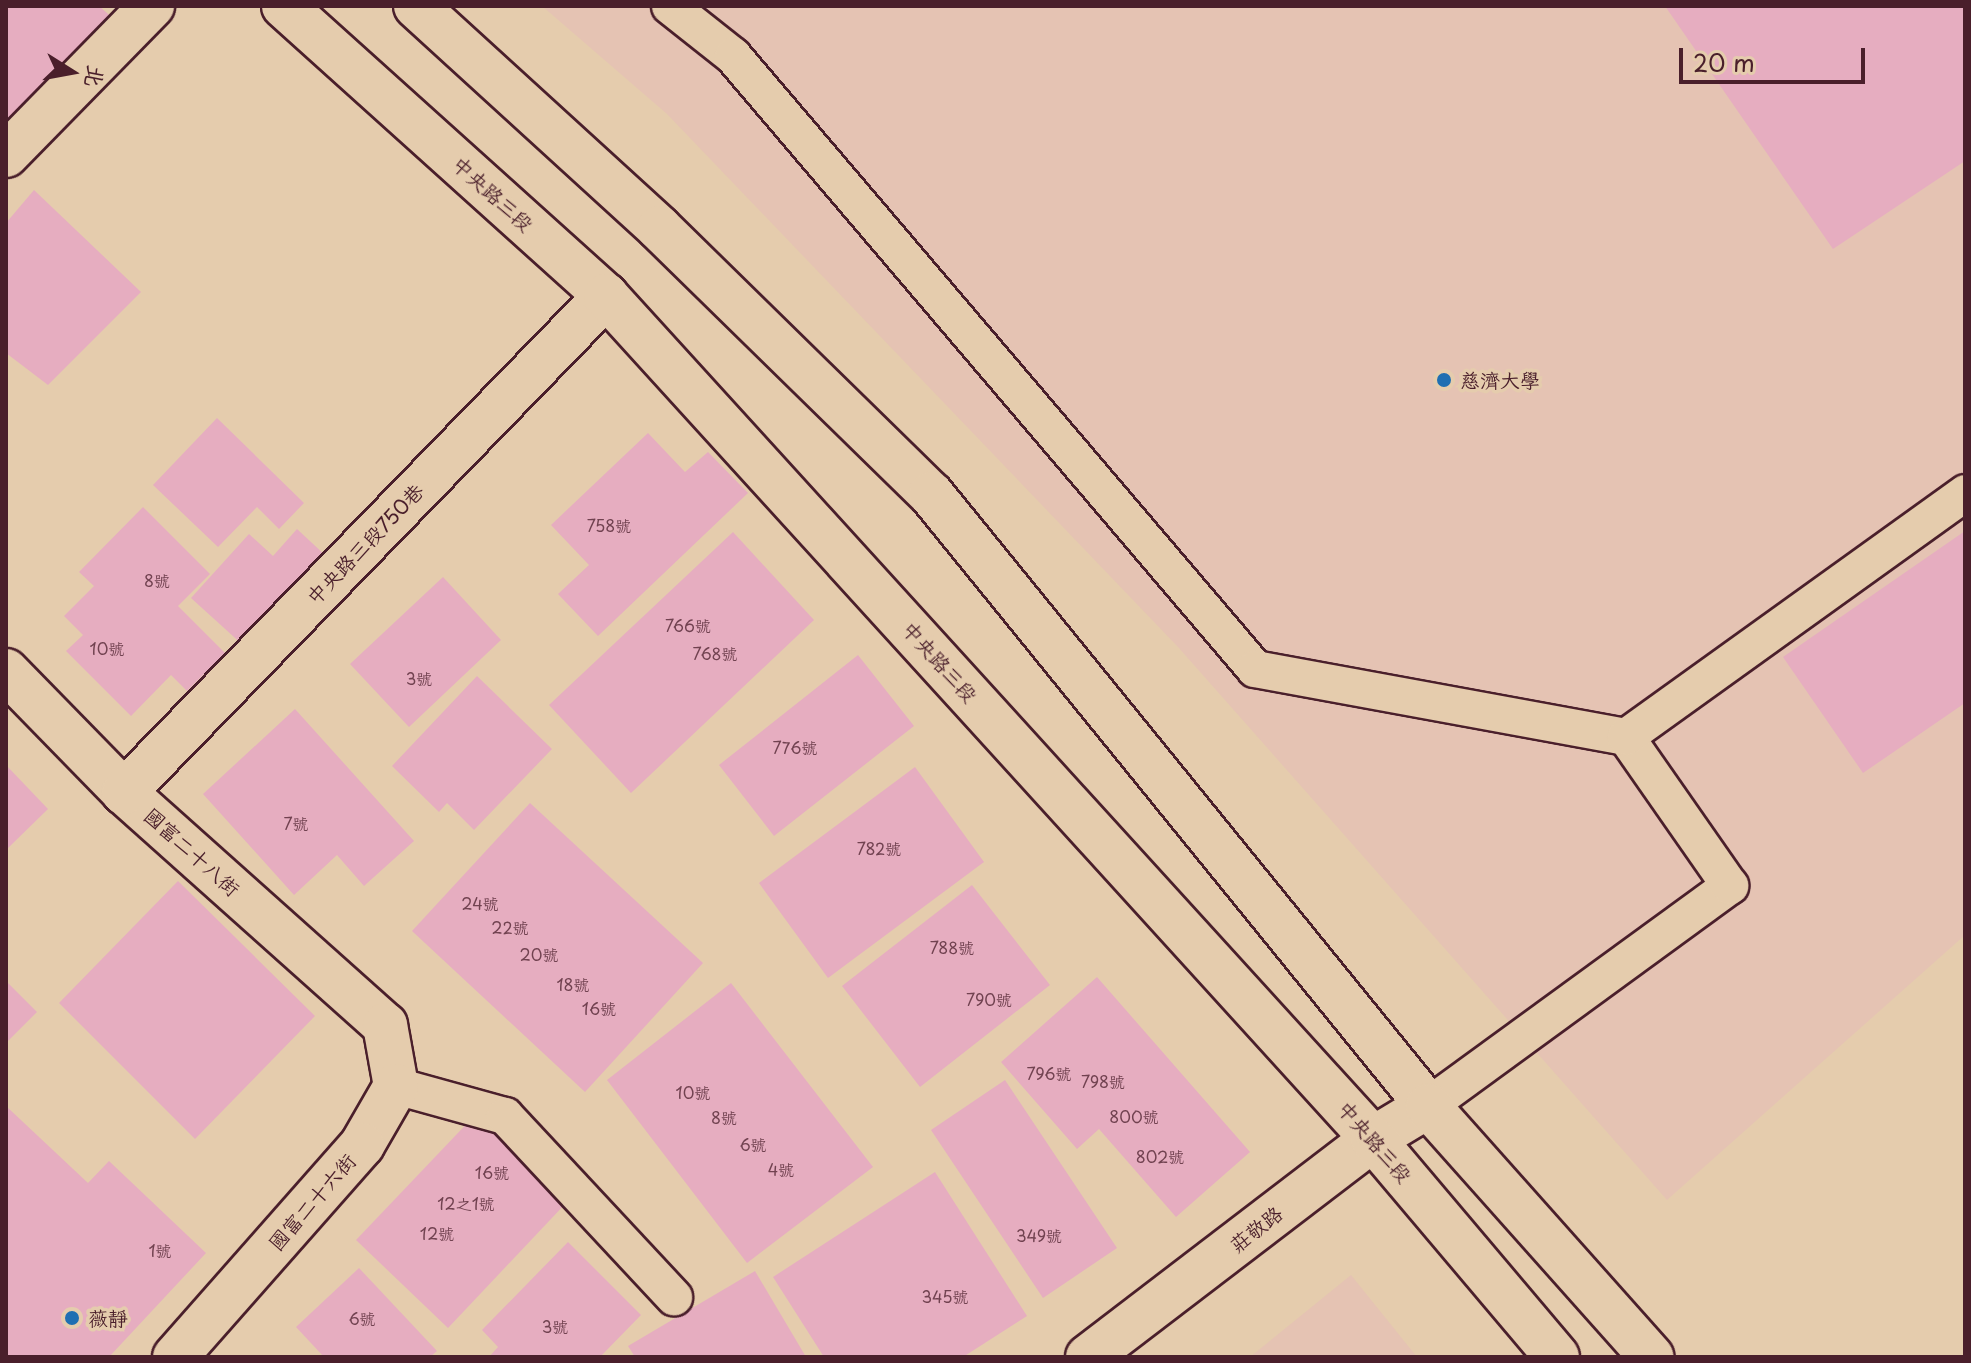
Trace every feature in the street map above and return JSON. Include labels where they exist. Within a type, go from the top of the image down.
[{"type":"street","points":[[6,155],[152,6]]},
{"type":"street","name":"中央路三段","points":[[284,6],[606,296],[1373,1139],[1557,1357]]},
{"type":"street","points":[[416,6],[659,228],[931,494],[1428,1106],[1652,1357]]},
{"type":"street","name":"中央路三段750巷","points":[[124,792],[606,296]]},
{"type":"street","name":"國富二十八街","points":[[6,671],[124,792],[385,1025],[396,1086]]},
{"type":"street","name":"國富二十六街","points":[[175,1357],[362,1145],[396,1086]]},
{"type":"street","name":"莊敬路","points":[[1088,1357],[1373,1139],[1428,1106]]},
{"type":"lane","points":[[670,6],[733,56],[1255,669],[1626,737],[1730,886],[1428,1106]]},
{"type":"lane","points":[[1626,737],[1965,493]]},
{"type":"lane","points":[[396,1086],[505,1116],[674,1297]]},
{"type":"shaded area","name":"慈濟大學","points":[[542,6],[1965,6],[1965,935],[1667,1200],[1178,647],[667,114]]},
{"type":"shaded area","points":[[1351,1275],[1417,1357],[1250,1357]]},
{"type":"building","points":[[6,6],[99,6],[123,27],[6,138]]},
{"type":"building","points":[[1665,6],[1965,6],[1965,161],[1833,249]]},
{"type":"building","points":[[34,190],[141,292],[48,385],[6,353],[6,223]]},
{"type":"building","points":[[217,418],[304,503],[279,529],[257,507],[218,547],[153,485]]},
{"type":"building","points":[[648,433],[685,472],[708,452],[748,493],[598,636],[558,594],[589,565],[551,525]]},
{"type":"building","points":[[143,507],[210,574],[178,606],[225,653],[187,691],[171,675],[131,716],[66,651],[83,635],[64,616],[94,586],[79,572]]},
{"type":"building","points":[[297,529],[326,556],[245,647],[191,598],[249,534],[273,556]]},
{"type":"building","points":[[1965,531],[1965,703],[1863,773],[1783,657]]},
{"type":"building","points":[[733,532],[814,620],[631,793],[549,705]]},
{"type":"building","points":[[443,577],[501,640],[409,727],[350,664]]},
{"type":"building","points":[[858,655],[914,726],[774,836],[719,765]]},
{"type":"building","points":[[477,676],[552,749],[474,830],[447,803],[439,812],[392,766]]},
{"type":"building","points":[[295,709],[414,841],[364,886],[337,855],[294,895],[203,794]]},
{"type":"building","points":[[6,765],[48,809],[6,850]]},
{"type":"building","points":[[915,767],[984,862],[828,978],[759,883]]},
{"type":"building","points":[[530,803],[703,963],[585,1092],[412,931]]},
{"type":"building","points":[[178,881],[315,1016],[195,1139],[59,1003]]},
{"type":"building","points":[[972,885],[1050,985],[920,1087],[842,986]]},
{"type":"building","points":[[1097,977],[1250,1152],[1176,1217],[1099,1129],[1077,1149],[1001,1062]]},
{"type":"building","points":[[6,981],[37,1012],[6,1043]]},
{"type":"building","points":[[731,983],[873,1167],[747,1263],[607,1080]]},
{"type":"building","points":[[1005,1080],[1117,1248],[1043,1298],[931,1130]]},
{"type":"building","points":[[6,1106],[88,1183],[109,1161],[206,1253],[109,1357],[6,1357]]},
{"type":"building","points":[[476,1114],[567,1202],[448,1328],[356,1240]]},
{"type":"building","points":[[935,1172],[1027,1316],[963,1357],[824,1357],[773,1277]]},
{"type":"building","points":[[568,1242],[641,1315],[600,1357],[489,1357],[498,1347],[482,1330]]},
{"type":"building","points":[[359,1268],[437,1351],[430,1357],[324,1357],[296,1327]]},
{"type":"building","points":[[755,1271],[806,1357],[635,1357],[628,1346]]},
{"type":"place","name":"慈濟大學","points":[[1444,380]]},
{"type":"place","name":"薇靜","points":[[72,1318]]}]
